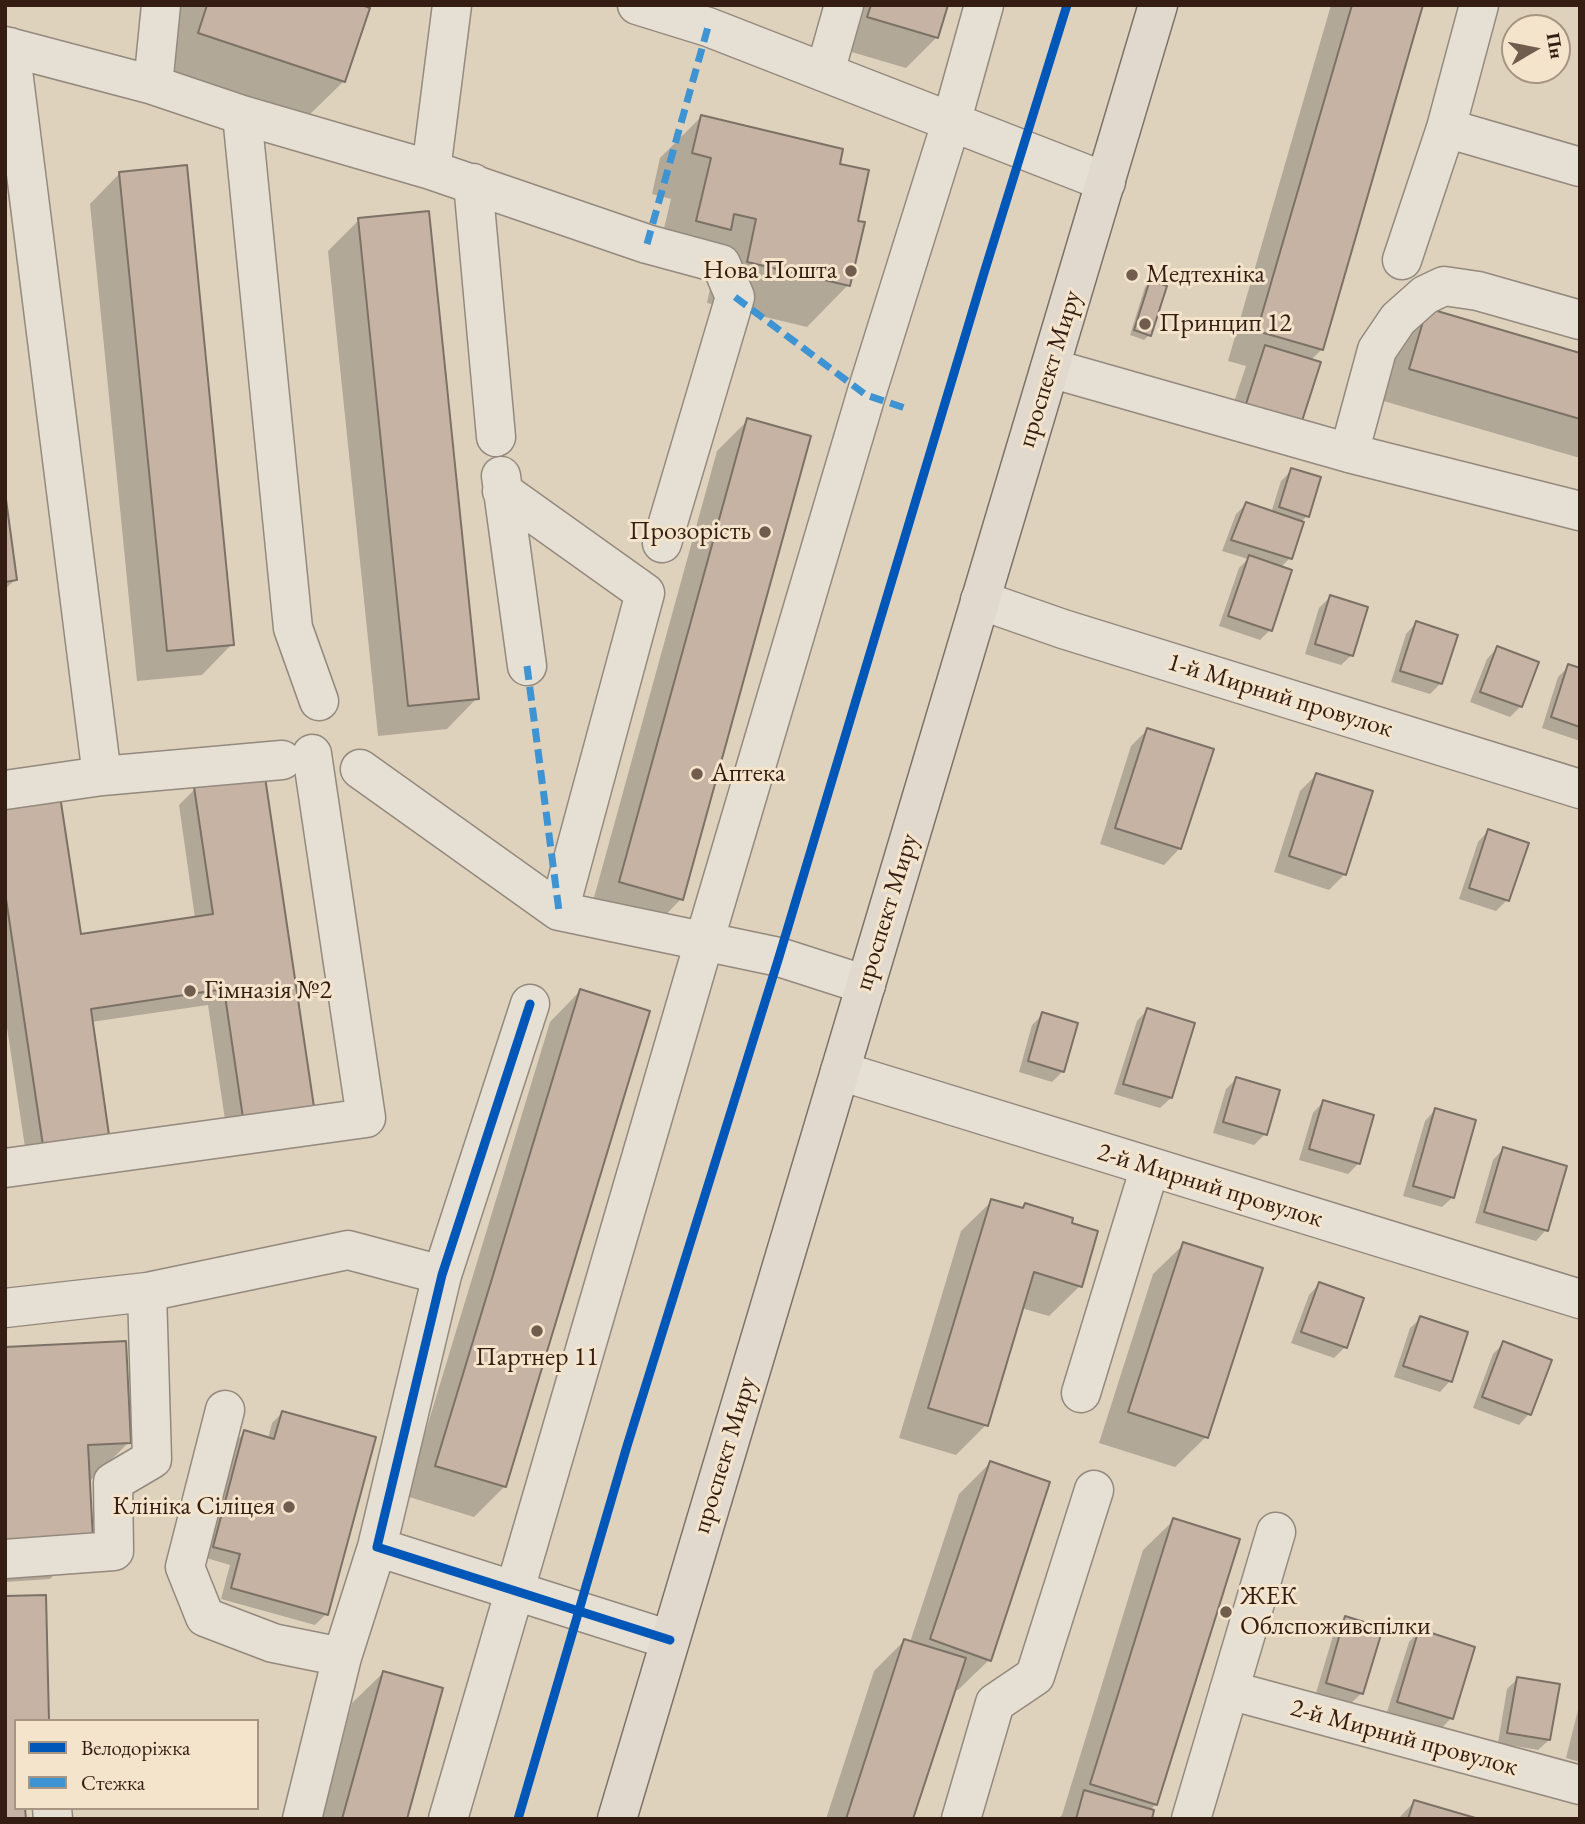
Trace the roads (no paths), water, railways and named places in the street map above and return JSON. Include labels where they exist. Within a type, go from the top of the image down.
[{"type":"main road","name":"проспект Миру","points":[[617,1819],[1158,5]]},
{"type":"street","points":[[153,85],[161,5]]},
{"type":"street","points":[[431,170],[452,5]]},
{"type":"street","points":[[637,5],[711,16],[825,72],[1105,182]]},
{"type":"street","points":[[825,72],[844,5]]},
{"type":"street","points":[[448,1819],[704,942],[984,5]]},
{"type":"street","points":[[1402,260],[1446,128],[1479,5]]},
{"type":"street","points":[[102,776],[7,46],[153,85],[242,115],[473,183],[647,244],[721,264],[735,297],[662,543]]},
{"type":"street","points":[[242,115],[293,628],[319,701]]},
{"type":"street","points":[[1446,128],[1580,167]]},
{"type":"street","points":[[473,183],[499,463],[527,666]]},
{"type":"street","points":[[1349,453],[1377,351],[1398,318],[1425,295],[1444,286],[1478,291],[1580,320]]},
{"type":"street","points":[[1050,368],[1349,453],[1580,511]]},
{"type":"street","points":[[499,463],[645,593],[559,911]]},
{"type":"street","name":"1-й Мирний провулок","points":[[981,600],[1580,789]]},
{"type":"street","points":[[5,790],[102,776],[297,757],[366,1118],[5,1168]]},
{"type":"street","points":[[359,769],[559,911],[779,957],[866,985]]},
{"type":"street","points":[[302,1819],[342,1657],[377,1547],[442,1275],[530,1004]]},
{"type":"street","name":"2-й Мирний провулок","points":[[840,1072],[1580,1299]]},
{"type":"street","points":[[1081,1394],[1150,1167]]},
{"type":"street","points":[[5,1308],[147,1292],[348,1250],[442,1275]]},
{"type":"street","points":[[5,1559],[114,1551],[113,1482],[152,1459],[147,1292]]},
{"type":"street","points":[[225,1410],[185,1567],[205,1617],[273,1643],[342,1657]]},
{"type":"street","points":[[961,1819],[995,1703],[1035,1675],[1094,1490]]},
{"type":"street","points":[[1191,1819],[1276,1532]]},
{"type":"street","points":[[377,1547],[670,1640]]},
{"type":"street","name":"2-й Мирний провулок","points":[[1229,1690],[1580,1786]]},
{"type":"place","name":"Нова Пошта","points":[[851,271]]},
{"type":"place","name":"Медтехніка","points":[[1132,275]]},
{"type":"place","name":"Принцип 12","points":[[1145,324]]},
{"type":"place","name":"Прозорість","points":[[765,532]]},
{"type":"place","name":"Аптека","points":[[697,774]]},
{"type":"place","name":"Гімназія №2","points":[[190,991]]},
{"type":"place","name":"Партнер 11","points":[[537,1331]]},
{"type":"place","name":"Клініка Сіліцея","points":[[289,1507]]},
{"type":"place","name":"ЖЕК Облспоживспілки","points":[[1226,1612]]}]
